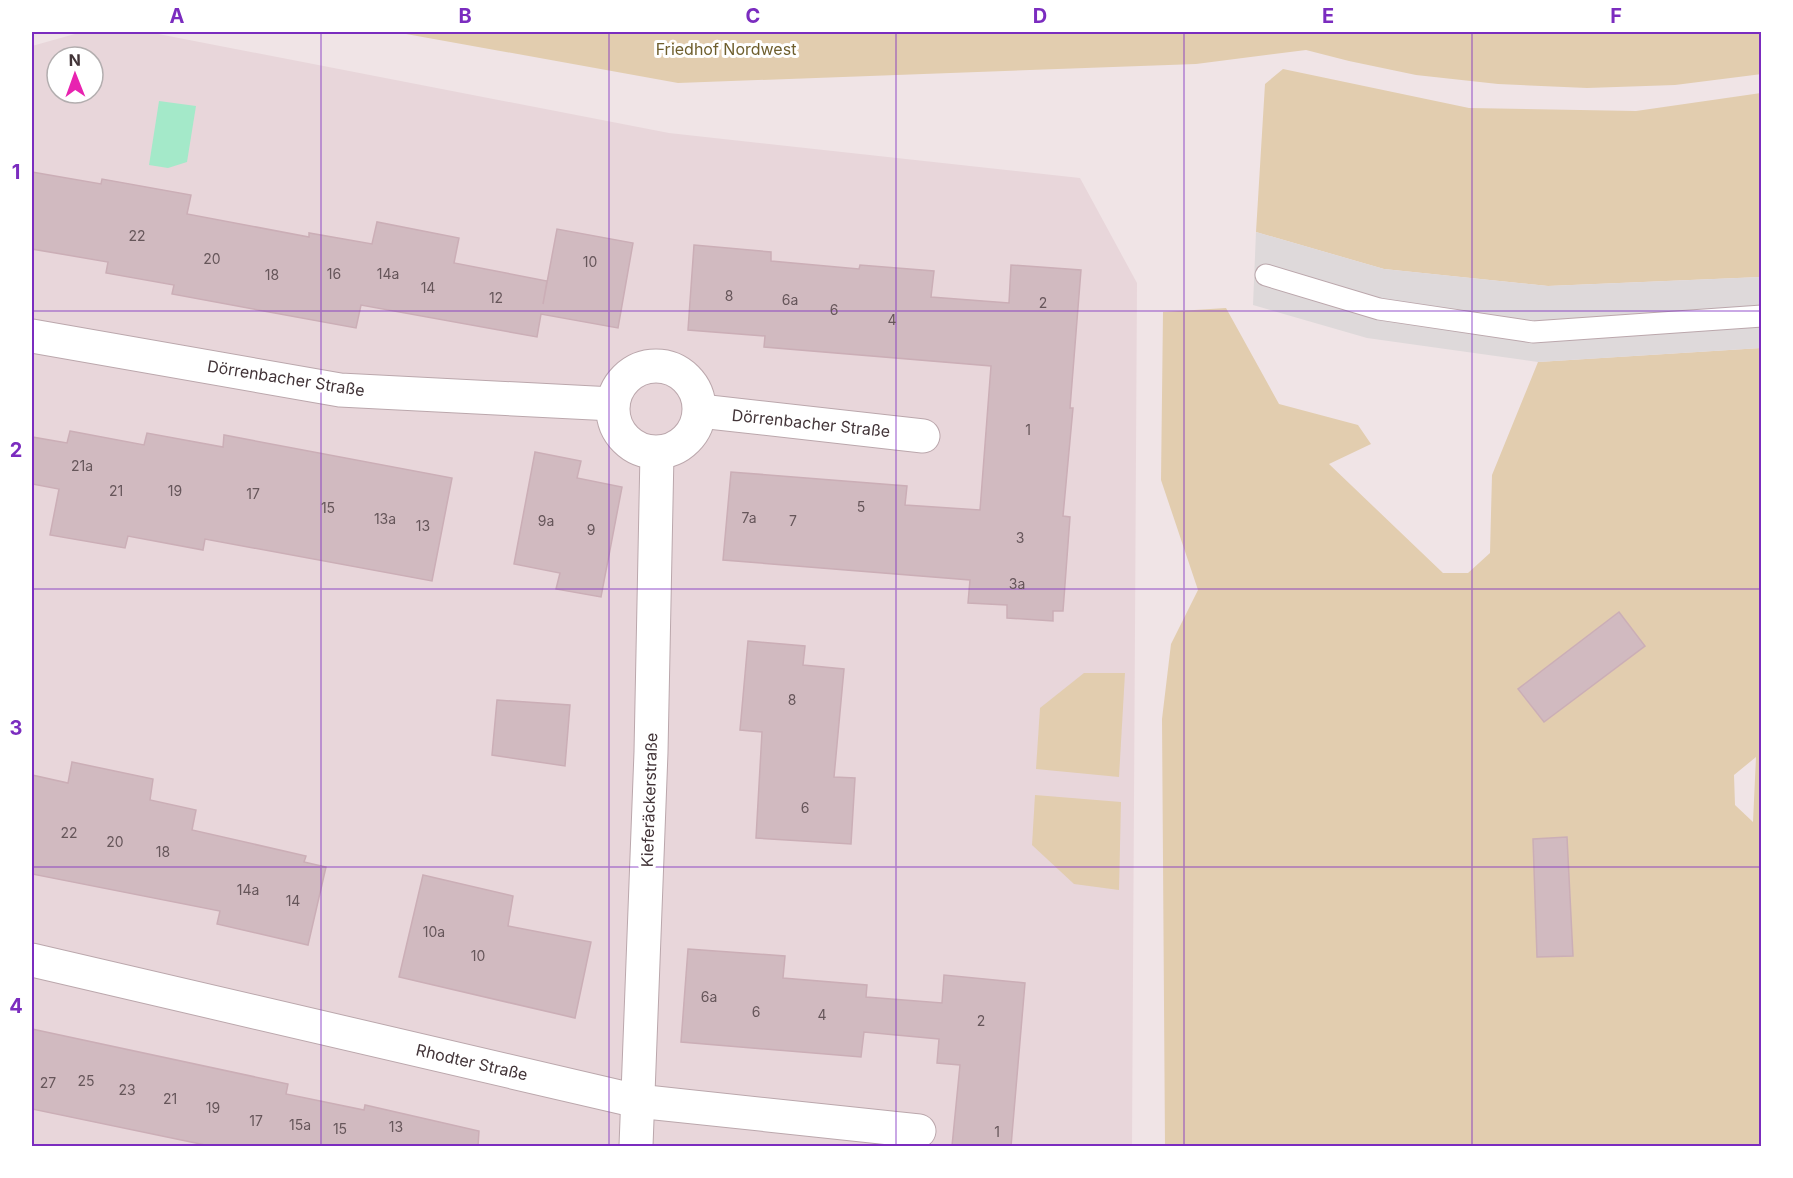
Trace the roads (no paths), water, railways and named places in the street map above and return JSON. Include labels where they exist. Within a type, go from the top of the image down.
[{"type":"street","name":"Dörrenbacher Straße","points":[[32,336],[340,390],[613,404]]},
{"type":"street","points":[[658,366],[669,368],[689,380],[695,389],[700,411],[694,432],[687,441],[678,447],[657,453],[645,451],[624,438],[615,422],[613,404],[616,394],[628,376],[637,371],[658,366]]},
{"type":"street","name":"Dörrenbacher Straße","points":[[700,411],[923,436]]},
{"type":"street","name":"Kieferäckerstraße","points":[[636,1146],[651,752],[657,453]]},
{"type":"street","name":"Rhodter Straße","points":[[32,960],[637,1101],[919,1131]]},
{"type":"lane","points":[[1266,275],[1379,309],[1533,332],[1761,316]]},
{"type":"park label","name":"Friedhof Nordwest","points":[[726,49]]}]
